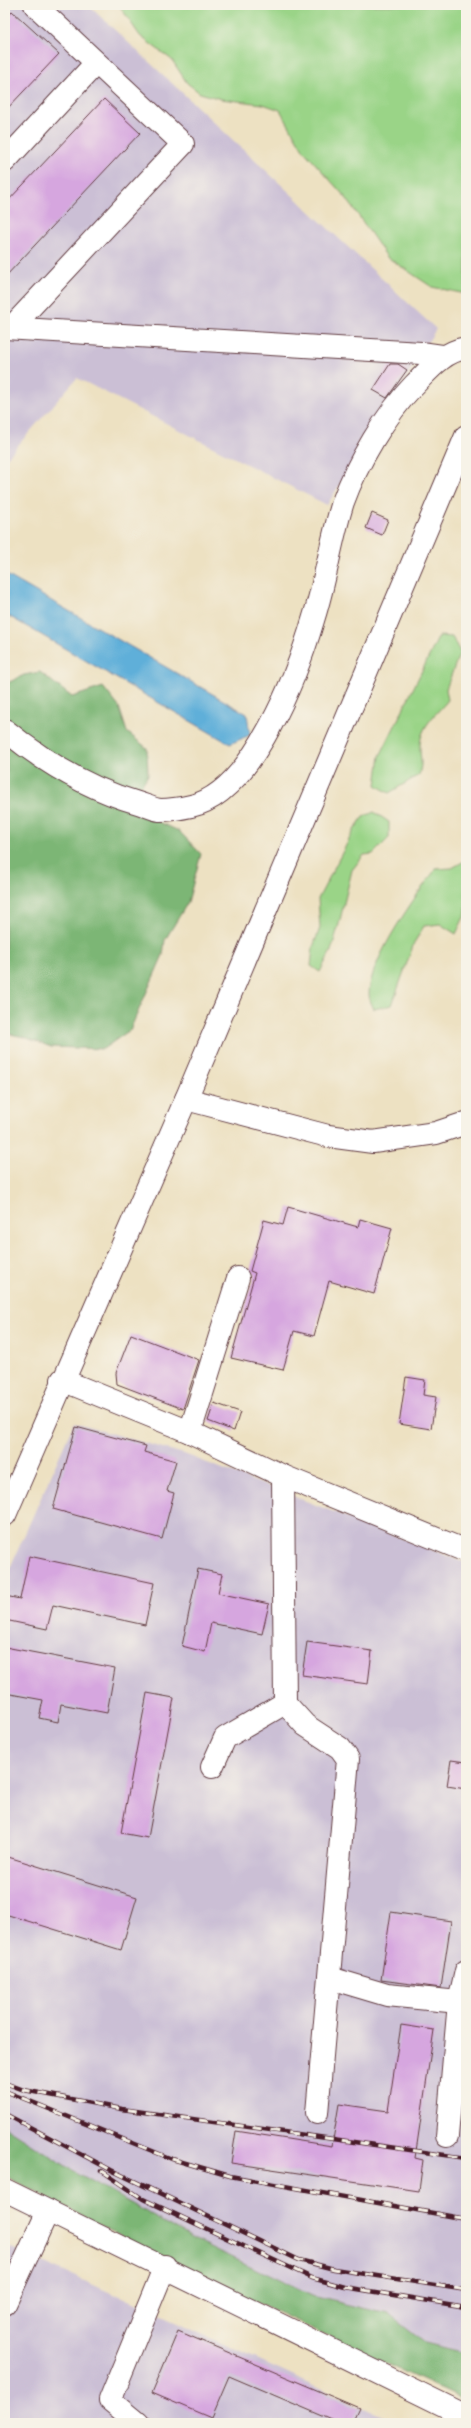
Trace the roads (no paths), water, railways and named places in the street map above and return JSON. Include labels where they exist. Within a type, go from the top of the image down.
[{"type":"street","points":[[8,328],[183,144],[35,5]]},
{"type":"street","points":[[5,161],[96,63]]},
{"type":"street","points":[[8,328],[421,353],[442,356]]},
{"type":"street","points":[[5,730],[35,754],[109,795],[160,810],[192,806],[218,793],[241,774],[264,740],[290,680],[314,617],[330,545],[344,500],[368,450],[400,399],[442,356],[456,350],[466,348]]},
{"type":"street","points":[[5,1515],[62,1380],[186,1099],[466,436]]},
{"type":"street","points":[[186,1099],[328,1136],[373,1142],[436,1133],[466,1123]]},
{"type":"street","points":[[190,1432],[238,1278]]},
{"type":"street","points":[[62,1380],[190,1432],[282,1476],[466,1551]]},
{"type":"street","points":[[282,1476],[285,1703],[305,1725],[340,1748],[348,1759],[317,2113]]},
{"type":"street","points":[[212,1767],[225,1738],[285,1703]]},
{"type":"street","points":[[447,2136],[459,2002],[466,1971]]},
{"type":"street","points":[[330,1978],[387,1995],[459,2002]]},
{"type":"street","points":[[5,2190],[165,2266],[466,2416]]},
{"type":"street","points":[[5,2304],[48,2210]]},
{"type":"street","points":[[138,2423],[110,2400],[165,2266]]},
{"type":"water","points":[[5,574],[247,714],[250,735],[230,744],[5,614]]},
{"type":"railway","points":[[5,2083],[24,2090],[122,2109],[466,2158]]},
{"type":"railway","points":[[5,2091],[172,2159],[230,2176],[466,2219]]},
{"type":"railway","points":[[5,2114],[111,2170],[299,2260],[334,2269],[466,2290]]},
{"type":"railway","points":[[102,2171],[143,2199],[312,2278],[345,2287],[466,2307]]}]
